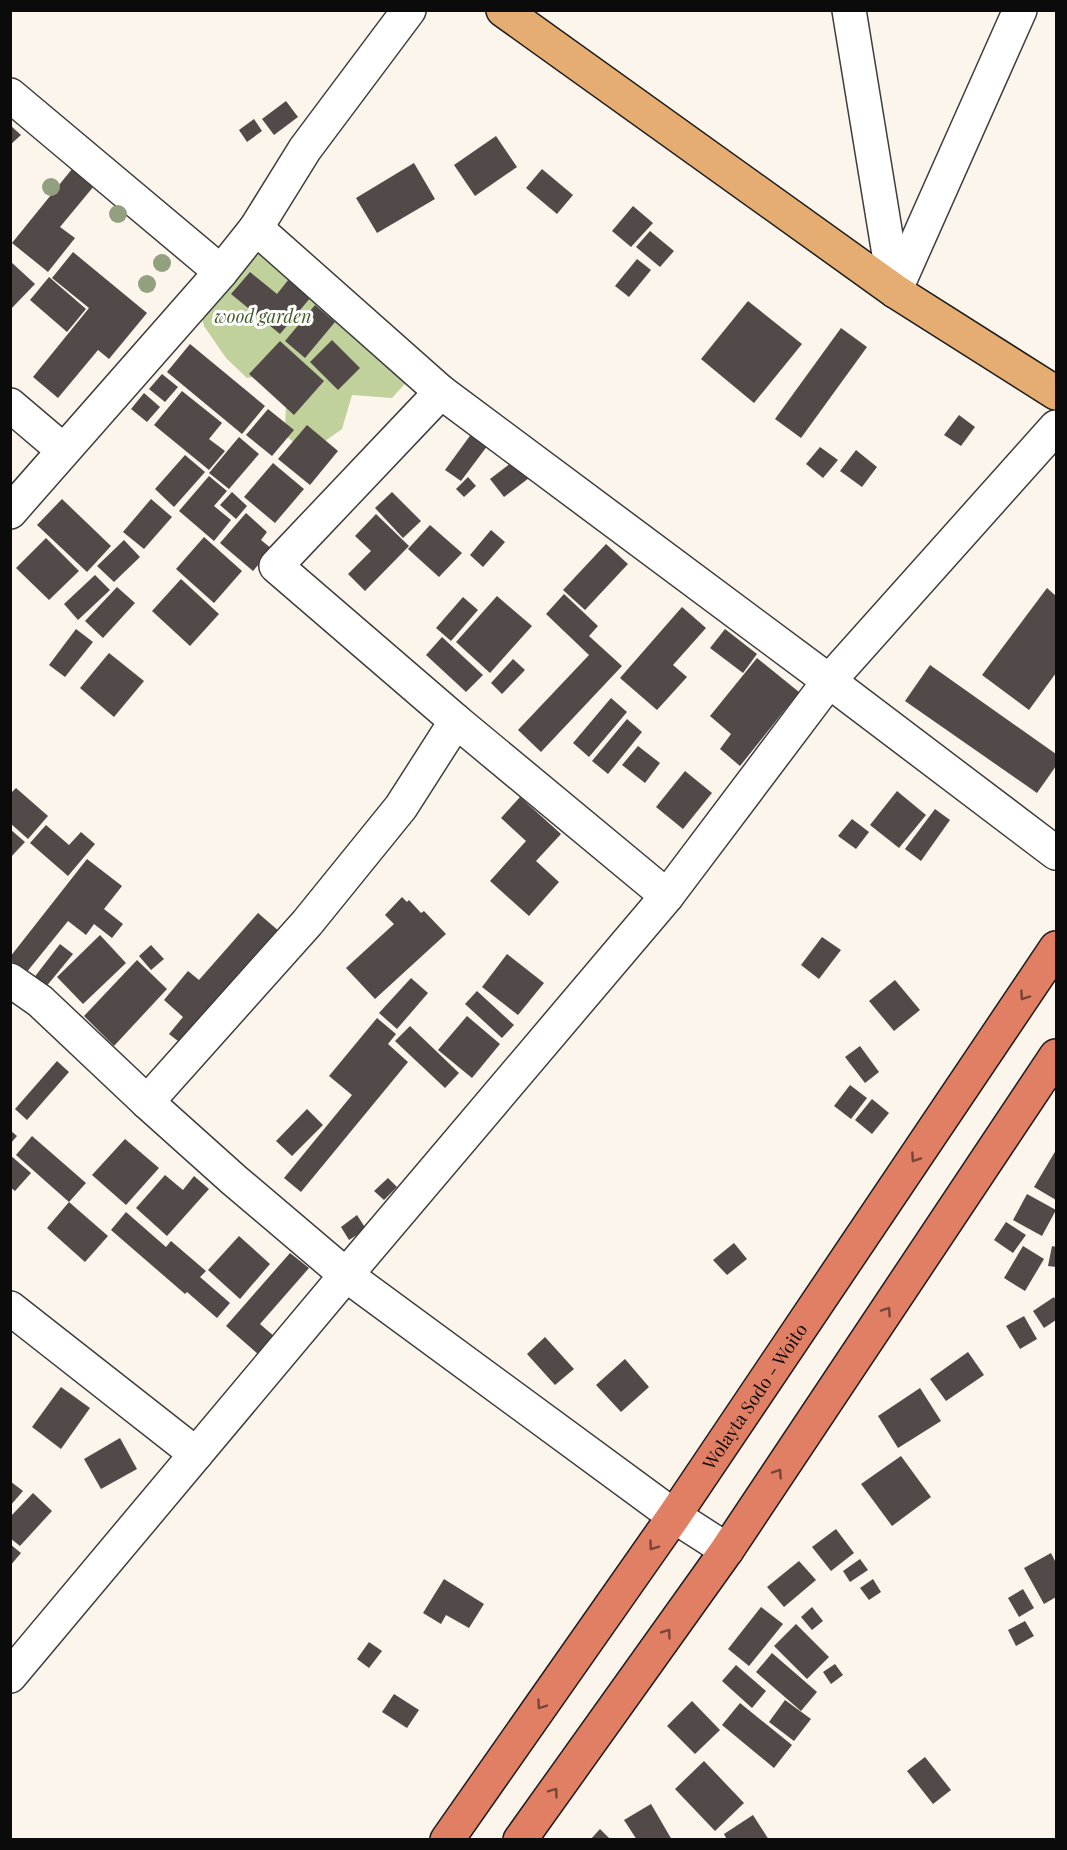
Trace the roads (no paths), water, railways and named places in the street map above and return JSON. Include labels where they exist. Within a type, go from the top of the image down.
[{"type":"highway","name":"Wolayta Sodo - Woito","points":[[447,1839],[674,1516],[1056,948]]},
{"type":"highway","points":[[520,1839],[727,1550],[1056,1056]]},
{"type":"main road","points":[[503,10],[895,291],[1056,393]]},
{"type":"street","points":[[10,512],[221,272],[256,228],[305,150],[409,10]]},
{"type":"street","points":[[849,10],[895,291]]},
{"type":"street","points":[[895,291],[1020,10]]},
{"type":"street","points":[[10,95],[221,272]]},
{"type":"street","points":[[256,228],[441,392],[1056,853]]},
{"type":"street","points":[[441,392],[276,566],[456,721],[667,896]]},
{"type":"street","points":[[10,405],[63,450]]},
{"type":"street","points":[[10,1676],[667,896],[829,681],[1056,427]]},
{"type":"street","points":[[147,1102],[322,905],[401,807],[456,721]]},
{"type":"street","points":[[10,980],[40,1001],[234,1180],[346,1275],[674,1516],[727,1550]]},
{"type":"street","points":[[10,1308],[196,1454]]},
{"type":"park label","name":"wood garden","points":[[263,316]]}]
